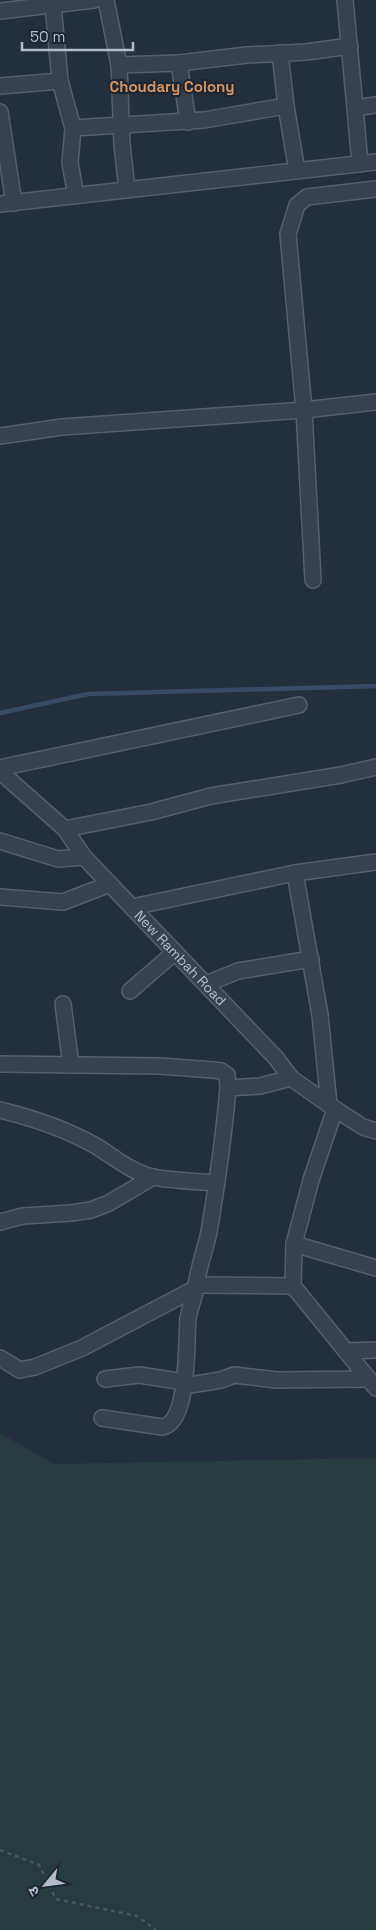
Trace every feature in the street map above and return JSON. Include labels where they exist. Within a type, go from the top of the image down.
[{"type":"street","points":[[0,11],[17,4],[52,5],[94,0]]},
{"type":"street","points":[[106,0],[119,65],[120,126],[127,190]]},
{"type":"street","points":[[345,0],[360,164]]},
{"type":"street","points":[[52,5],[60,81],[73,128],[70,162],[76,196]]},
{"type":"street","points":[[119,65],[179,63],[350,46]]},
{"type":"street","points":[[280,53],[286,106],[298,171]]},
{"type":"street","points":[[179,63],[188,122]]},
{"type":"street","points":[[0,86],[60,81]]},
{"type":"street","points":[[355,108],[376,105]]},
{"type":"street","points":[[73,128],[188,122],[286,106]]},
{"type":"street","points":[[0,112],[7,204],[376,162]]},
{"type":"street","points":[[313,580],[304,410],[288,234],[297,205],[307,197],[376,189]]},
{"type":"street","points":[[0,436],[62,427],[304,410],[376,402]]},
{"type":"street","points":[[1,772],[299,705]]},
{"type":"street","points":[[66,830],[150,812],[211,796],[341,775],[376,767]]},
{"type":"street","name":"New Rambah Road","points":[[1,772],[66,830],[84,857],[276,1058],[291,1078],[363,1127],[376,1131]]},
{"type":"street","points":[[0,841],[58,859],[84,857]]},
{"type":"street","points":[[132,907],[295,873],[376,862]]},
{"type":"street","points":[[295,873],[311,959],[332,1107],[294,1244],[293,1286],[372,1383]]},
{"type":"street","points":[[0,897],[63,902],[110,884]]},
{"type":"street","points":[[130,991],[175,952]]},
{"type":"street","points":[[206,984],[238,971],[311,959]]},
{"type":"street","points":[[63,1004],[71,1065]]},
{"type":"street","points":[[0,1064],[160,1066],[221,1071],[227,1075],[228,1088],[223,1142],[205,1251],[189,1316],[184,1384],[180,1406],[173,1421],[166,1426],[102,1418]]},
{"type":"street","points":[[228,1088],[260,1086],[291,1078]]},
{"type":"street","points":[[0,1110],[37,1119],[96,1146],[107,1155],[153,1177],[217,1183]]},
{"type":"street","points":[[0,1222],[23,1216],[90,1210],[109,1203],[153,1177]]},
{"type":"street","points":[[294,1244],[376,1268]]},
{"type":"street","points":[[0,1358],[20,1370],[41,1365],[82,1348],[196,1287],[293,1286]]},
{"type":"street","points":[[346,1352],[376,1350]]},
{"type":"street","points":[[105,1379],[139,1375],[184,1384],[221,1380],[234,1375],[277,1380],[372,1383]]},
{"type":"path","points":[[0,1850],[39,1865],[56,1899],[137,1916],[156,1930]]},
{"type":"green space","points":[[0,1433],[54,1464],[376,1458],[376,1930],[0,1930]]},
{"type":"waterway","points":[[0,713],[88,694],[376,686]]},
{"type":"district","name":"Choudary Colony","points":[[172,86]]}]
